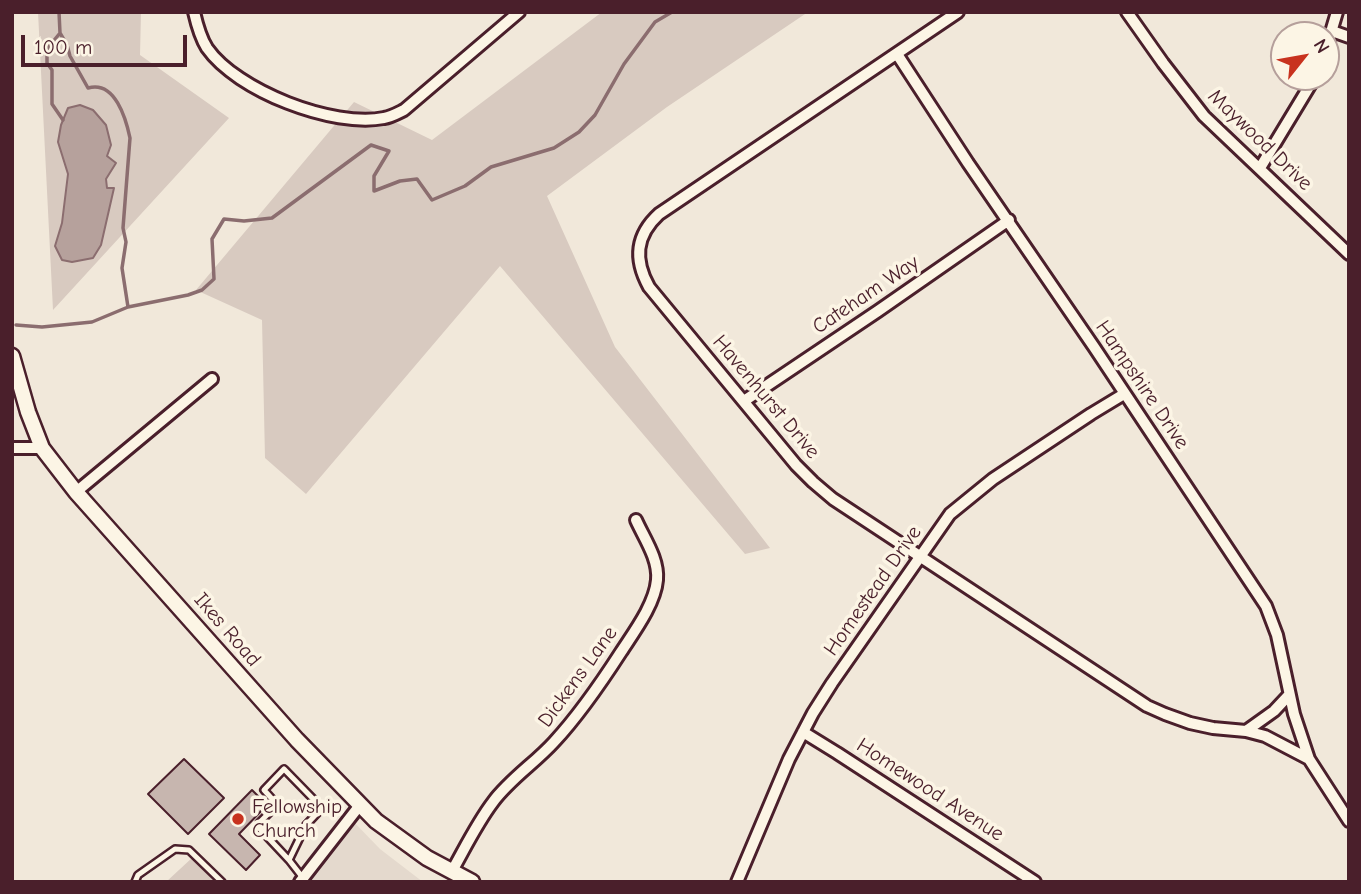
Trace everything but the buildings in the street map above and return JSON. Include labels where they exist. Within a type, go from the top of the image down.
[{"type":"street","points":[[194,12],[209,50],[243,79],[289,103],[318,113],[364,119],[384,118],[404,110],[519,12]]},
{"type":"street","name":"Havenhurst Drive","points":[[958,12],[659,214],[646,229],[641,240],[641,272],[649,287],[796,465],[833,499],[1147,706],[1190,723],[1265,736],[1309,759],[1349,821]]},
{"type":"street","name":"Maywood Drive","points":[[1127,12],[1204,116],[1349,254]]},
{"type":"street","name":"Hampshire Drive","points":[[898,54],[968,163],[1009,220],[1266,606],[1277,635],[1289,695],[1309,759]]},
{"type":"street","points":[[1260,168],[1307,91]]},
{"type":"street","name":"Cateham Way","points":[[744,401],[1009,220]]},
{"type":"street","name":"Ikes Road","points":[[12,356],[28,412],[42,447],[76,492],[281,723],[376,821],[396,837],[472,882]]},
{"type":"street","points":[[76,492],[212,379]]},
{"type":"street","name":"Homestead Drive","points":[[737,882],[781,776],[803,732],[832,683],[950,514],[993,479],[1124,394]]},
{"type":"street","points":[[12,448],[42,447]]},
{"type":"street","name":"Dickens Lane","points":[[452,872],[494,801],[552,744],[580,712],[633,634],[650,603],[656,590],[657,569],[636,520]]},
{"type":"street","points":[[1246,731],[1289,695]]},
{"type":"street","name":"Homewood Avenue","points":[[803,732],[1035,882]]},
{"type":"street","points":[[301,880],[360,805]]},
{"type":"lane","points":[[289,860],[306,825],[322,808],[284,769],[264,790],[274,801],[275,807],[259,823],[259,828],[289,860],[301,880]]},
{"type":"lane","points":[[135,882],[138,875],[175,849],[189,850],[222,882]]},
{"type":"shaded area","points":[[38,12],[141,12],[140,55],[229,118],[53,310]]},
{"type":"shaded area","points":[[602,12],[808,12],[667,107],[547,196],[615,347],[770,548],[745,554],[500,266],[306,494],[265,458],[262,320],[196,290],[354,102],[432,140]]},
{"type":"shaded area","points":[[80,105],[93,110],[106,125],[111,145],[107,156],[116,163],[106,179],[107,188],[114,188],[101,245],[93,258],[72,262],[62,260],[55,246],[62,223],[68,174],[58,142],[68,108]]},
{"type":"shaded area","points":[[350,818],[380,849],[423,882],[299,882]]},
{"type":"shaded area","points":[[193,857],[214,882],[166,882]]},
{"type":"waterway","points":[[59,12],[60,33],[88,88],[97,87],[112,95],[122,112],[130,138],[123,228],[126,242],[122,268],[128,307]]},
{"type":"waterway","points":[[16,325],[42,327],[92,322],[128,307],[202,290],[214,279],[212,239],[224,219],[244,221],[272,218],[371,145],[389,151],[374,176],[374,191],[400,181],[417,179],[432,200],[465,186],[491,167],[554,148],[579,132],[595,115],[624,64],[655,22],[672,12]]},
{"type":"waterway","points":[[60,33],[47,49],[47,63],[52,70],[52,104],[63,120]]},
{"type":"place","name":"Fellowship Church","points":[[238,819]]}]
